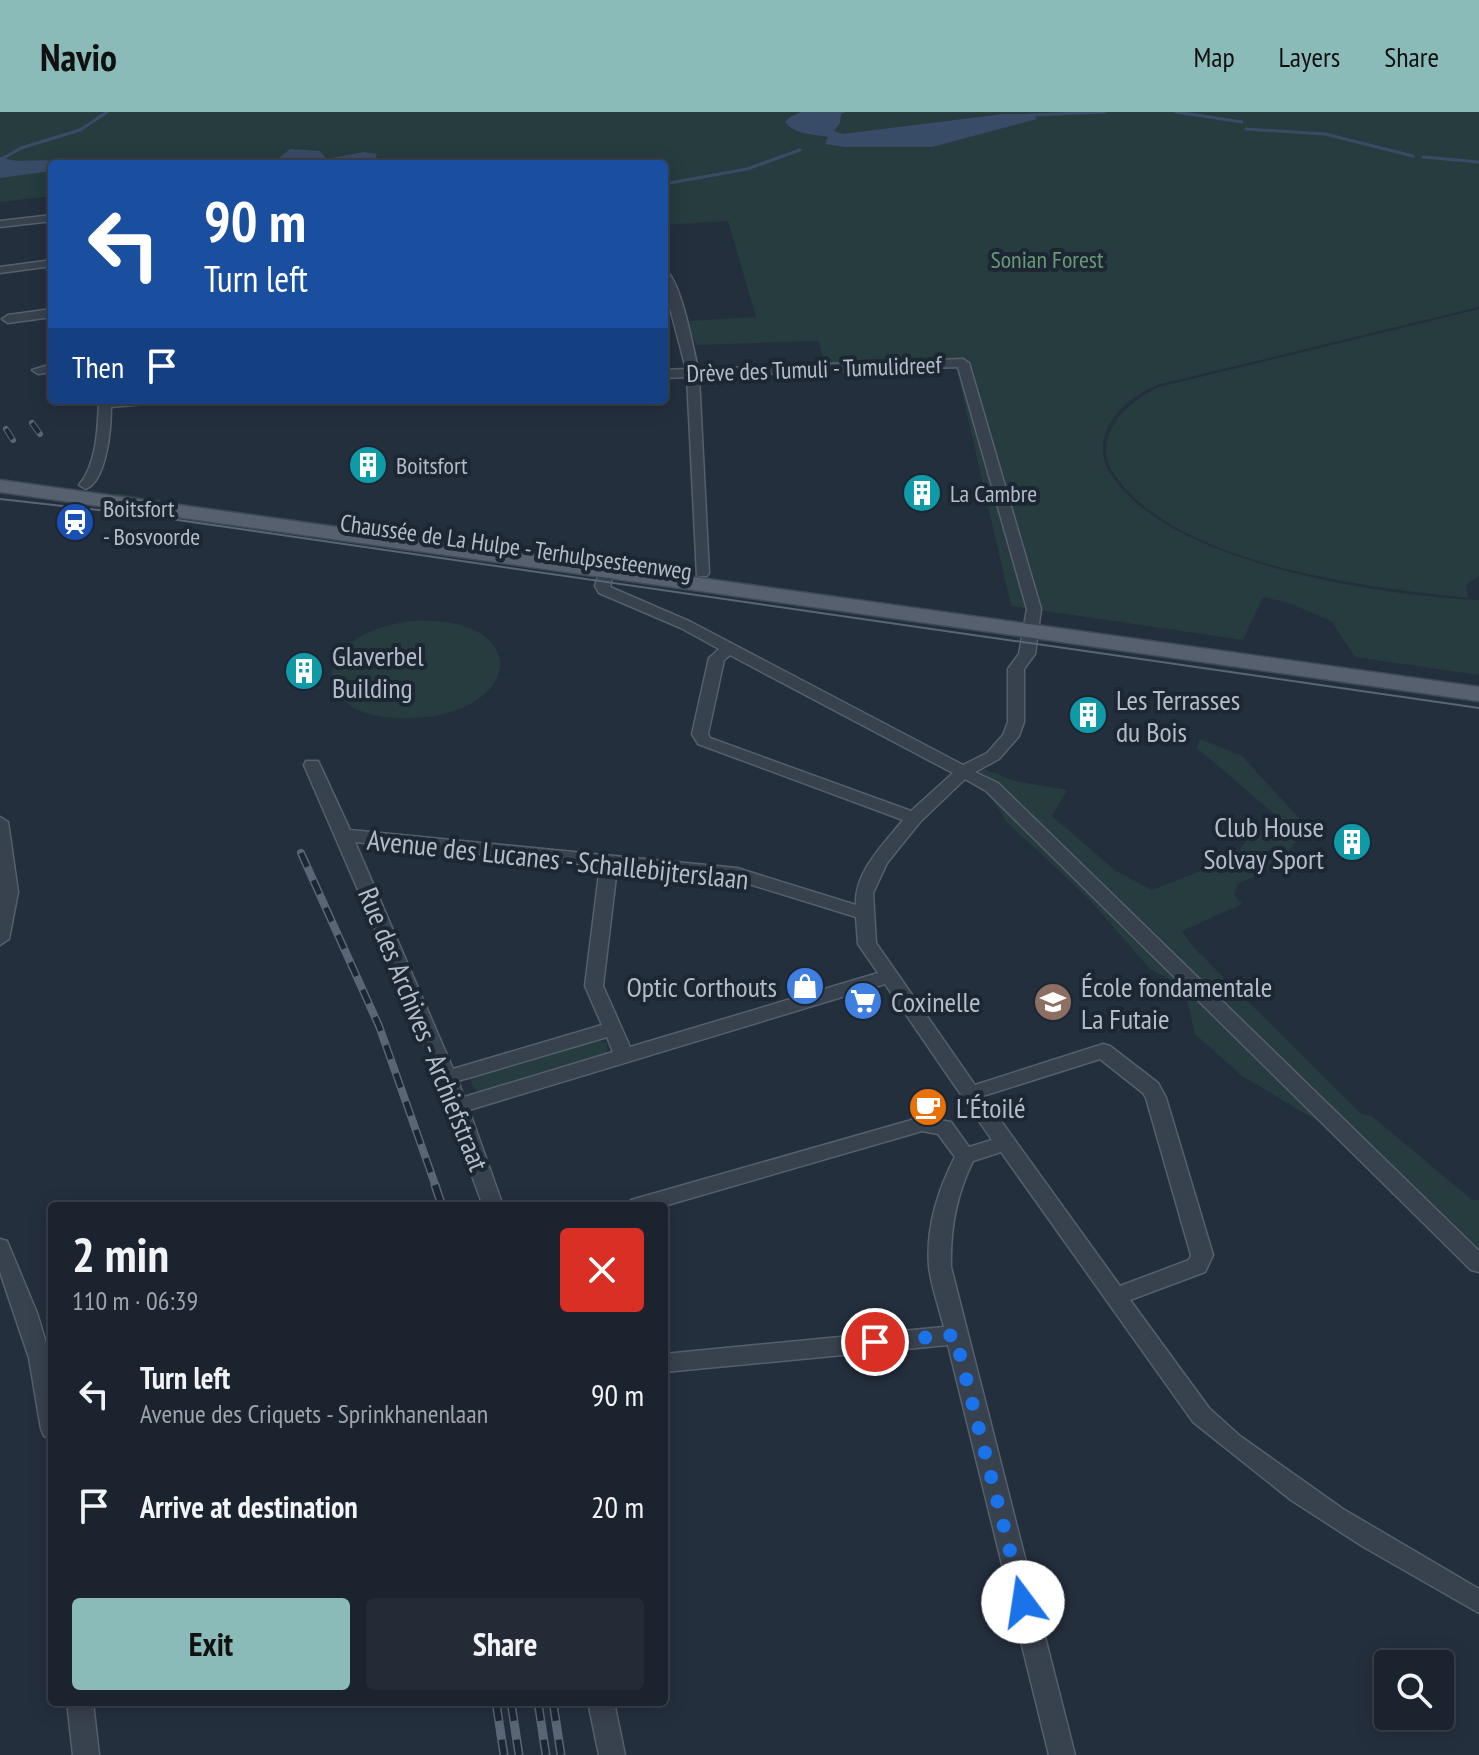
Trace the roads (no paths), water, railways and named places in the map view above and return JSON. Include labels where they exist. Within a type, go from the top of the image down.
[{"type":"main road","name":"Chaussée de La Hulpe - Terhulpsesteenweg","points":[[0,476],[86,485],[702,573],[1032,625]]},
{"type":"main road","name":"Chaussée de La Hulpe - Terhulpsesteenweg","points":[[0,486],[1032,625]]},
{"type":"main road","points":[[1032,625],[1479,682]]},
{"type":"main road","points":[[1032,625],[1479,694]]},
{"type":"street","points":[[0,224],[48,218]]},
{"type":"street","points":[[0,270],[48,264]]},
{"type":"street","points":[[668,281],[693,373],[702,573]]},
{"type":"street","points":[[8,319],[48,314]]},
{"type":"street","name":"Drève des Tumuli - Tumulidreef","points":[[668,374],[963,363],[1034,609],[1032,625]]},
{"type":"street","points":[[86,485],[91,480],[104,433],[106,404]]},
{"type":"street","points":[[607,570],[602,586],[604,590],[729,648],[992,787],[1479,1264]]},
{"type":"street","points":[[1032,625],[1027,654],[1016,669],[1016,722],[1011,736],[993,756],[964,771],[914,818],[879,861],[864,893],[867,944],[1005,1143],[1201,1415],[1233,1445],[1298,1492],[1479,1602]]},
{"type":"street","points":[[729,648],[717,658],[700,734],[704,741],[914,818]]},
{"type":"street","name":"Rue des Archives - Archiefstraat","points":[[312,765],[449,1077],[492,1202]]},
{"type":"street","points":[[0,822],[9,892],[0,939]]},
{"type":"street","name":"Avenue des Lucanes - Schallebijterslaan","points":[[344,835],[737,874],[863,913]]},
{"type":"street","points":[[609,861],[594,986],[624,1055]]},
{"type":"street","points":[[460,1105],[889,976]]},
{"type":"street","points":[[449,1077],[611,1029]]},
{"type":"street","points":[[971,1093],[1103,1051],[1151,1088],[1202,1255],[1197,1266],[1115,1297]]},
{"type":"street","points":[[652,1202],[922,1124],[944,1127],[965,1156]]},
{"type":"street","points":[[1005,1143],[965,1156],[945,1201],[939,1240],[940,1267],[1062,1755]]},
{"type":"street","points":[[1,1254],[37,1343],[48,1384]]},
{"type":"street","points":[[668,1363],[955,1335]]},
{"type":"street","points":[[80,1706],[86,1755]]},
{"type":"street","points":[[602,1706],[612,1755]]},
{"type":"water","points":[[801,112],[846,112],[841,114],[840,123],[834,131],[842,134],[1003,114],[1033,114],[1037,119],[932,147],[844,147],[825,144],[828,137],[799,132],[785,122]]},
{"type":"water","points":[[290,149],[320,151],[327,159],[364,152],[377,154],[375,160],[277,160]]},
{"type":"water","points":[[0,157],[17,161],[48,160],[48,172],[0,178]]},
{"type":"waterway","points":[[0,160],[21,148],[80,130],[107,112]]},
{"type":"waterway","points":[[1030,115],[1105,112]]},
{"type":"waterway","points":[[1176,112],[1242,122]]},
{"type":"waterway","points":[[1246,129],[1325,134],[1413,156]]},
{"type":"waterway","points":[[668,183],[747,169],[800,150]]},
{"type":"waterway","points":[[1423,157],[1479,162]]},
{"type":"tram line","points":[[0,499],[143,515],[1479,708]]},
{"type":"railway","points":[[32,423],[40,434]]},
{"type":"railway","points":[[6,429],[13,440]]},
{"type":"railway","points":[[301,853],[379,1026],[436,1187]]},
{"type":"railway","points":[[435,1185],[441,1202]]},
{"type":"railway","points":[[497,1706],[504,1755]]},
{"type":"railway","points":[[512,1706],[519,1755]]},
{"type":"railway","points":[[539,1706],[546,1755]]},
{"type":"railway","points":[[554,1706],[561,1755]]},
{"type":"place","name":"Boitsfort","points":[[368,465]]},
{"type":"place","name":"La Cambre","points":[[922,493]]},
{"type":"place","name":"Boitsfort - Bosvoorde","points":[[75,522]]},
{"type":"place","name":"Glaverbel Building","points":[[304,671]]},
{"type":"place","name":"Les Terrasses du Bois","points":[[1088,715]]},
{"type":"place","name":"Club House Solvay Sport","points":[[1352,842]]},
{"type":"place","name":"Optic Corthouts","points":[[805,986]]},
{"type":"place","name":"Coxinelle","points":[[863,1001]]},
{"type":"place","name":"École fondamentale La Futaie","points":[[1053,1002]]},
{"type":"place","name":"L'Étoilé","points":[[928,1107]]},
{"type":"park label","name":"Sonian Forest","points":[[1047,259]]}]
